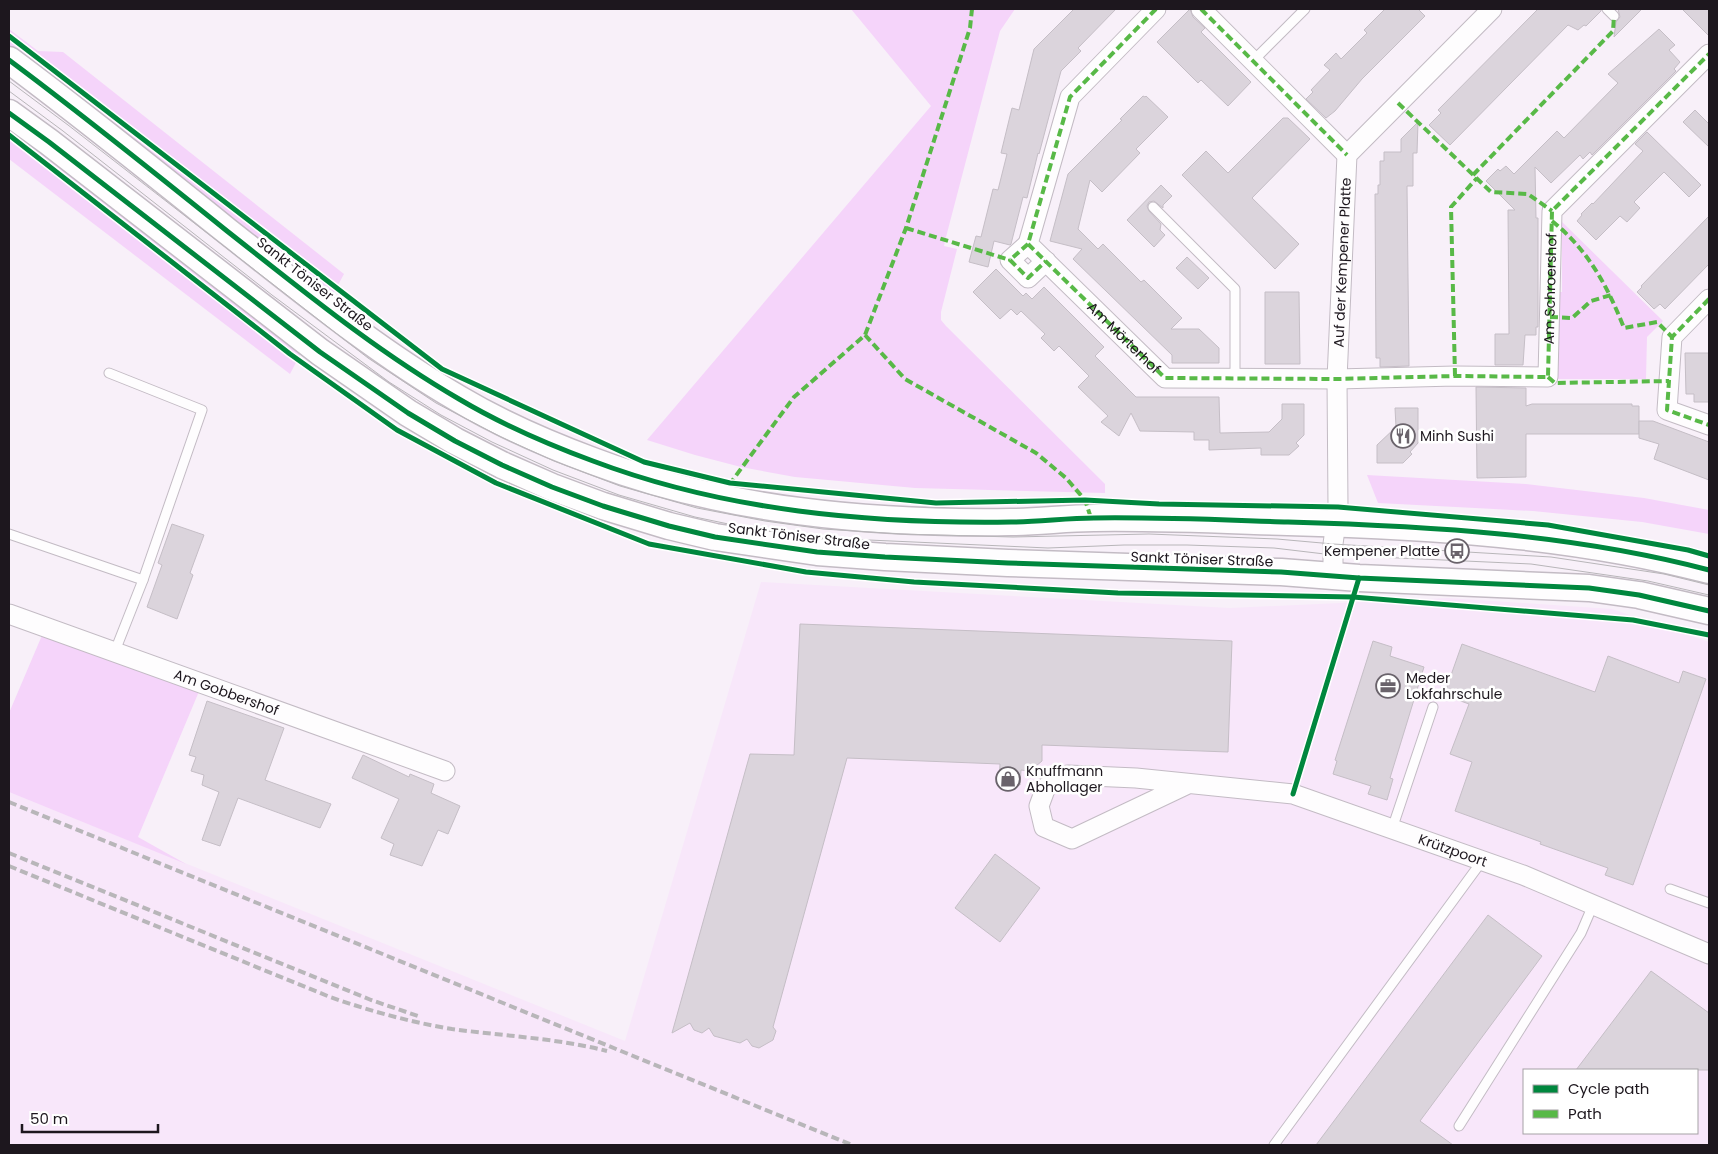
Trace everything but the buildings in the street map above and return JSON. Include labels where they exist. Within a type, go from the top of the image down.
[{"type":"main road","name":"Sankt Töniser Straße","points":[[9,60],[297,286],[390,356],[460,400],[526,434],[594,462],[652,481],[724,498],[826,515],[993,522],[1100,518],[1363,524],[1558,540],[1622,551],[1709,570]]},
{"type":"main road","name":"Sankt Töniser Straße","points":[[9,113],[320,352],[393,403],[455,441],[502,465],[552,487],[603,506],[669,526],[715,536],[817,552],[989,562],[1589,588],[1639,595],[1709,611]]},
{"type":"street","points":[[1046,261],[1028,278],[1010,260],[1028,244],[1070,97],[1156,9]]},
{"type":"street","points":[[1201,9],[1347,155],[1492,9]]},
{"type":"street","name":"Am Schroershof","points":[[1337,380],[1455,376],[1548,377],[1552,211],[1709,54]]},
{"type":"street","name":"Auf der Kempener Platte","points":[[1333,576],[1338,508],[1337,380],[1347,155]]},
{"type":"street","name":"Am Mörterhof","points":[[1028,244],[1165,378],[1235,377],[1337,380]]},
{"type":"street","points":[[1709,299],[1672,338],[1667,410],[1709,425]]},
{"type":"street","name":"Am Gobbershof","points":[[9,614],[445,771]]},
{"type":"street","name":"Krützpoort","points":[[1188,784],[1072,839],[1044,827],[1039,806],[1046,787],[1068,775],[1136,778],[1293,794],[1523,875],[1709,954]]},
{"type":"lane","points":[[1254,61],[1305,9]]},
{"type":"lane","points":[[1607,9],[1614,16]]},
{"type":"lane","points":[[1153,208],[1234,289],[1235,377]]},
{"type":"lane","points":[[109,373],[202,410],[143,580],[115,651]]},
{"type":"lane","points":[[9,534],[143,580]]},
{"type":"lane","points":[[1392,829],[1433,707]]},
{"type":"lane","points":[[1274,1145],[1482,861]]},
{"type":"lane","points":[[1670,888],[1709,903]]},
{"type":"lane","points":[[1459,1126],[1581,933],[1593,905]]},
{"type":"shaded area","points":[[851,9],[1015,9],[1000,31],[946,237],[944,246],[957,249],[941,312],[941,320],[1105,484],[1105,493],[915,488],[795,477],[741,467],[647,440],[931,106]]},
{"type":"shaded area","points":[[9,29],[38,51],[63,52],[344,274],[331,298],[9,47]]},
{"type":"shaded area","points":[[9,126],[302,351],[290,374],[9,159]]},
{"type":"shaded area","points":[[1559,219],[1663,321],[1647,337],[1646,379],[1557,379],[1557,292],[1562,292],[1562,239],[1557,239]]},
{"type":"shaded area","points":[[1367,475],[1526,484],[1644,498],[1709,510],[1709,534],[1642,522],[1533,511],[1378,503]]},
{"type":"shaded area","points":[[761,582],[1230,608],[1448,598],[1612,609],[1709,642],[1709,1145],[13,1145],[9,1143],[9,792],[625,1041]]},
{"type":"shaded area","points":[[43,633],[200,689],[138,837],[186,864],[9,792],[9,713]]},
{"type":"tram line","points":[[9,81],[368,358],[436,403],[501,437],[554,461],[620,486],[697,508],[765,521],[823,529],[900,534],[1013,537],[1149,534],[1277,539],[1551,557],[1664,574],[1709,585]]},
{"type":"tram line","points":[[9,91],[272,295],[389,382],[441,415],[492,442],[553,470],[619,495],[695,517],[752,529],[824,538],[1048,548],[1124,545],[1274,548],[1333,555],[1531,564],[1648,581],[1709,595]]},
{"type":"railway","points":[[9,802],[852,1145]]},
{"type":"railway","points":[[9,853],[371,1000],[418,1016]]},
{"type":"railway","points":[[9,866],[330,997],[360,1007],[452,1029],[549,1040],[607,1051]]},
{"type":"marked path","points":[[729,485],[794,397],[865,335],[906,228],[970,28],[972,9]]},
{"type":"marked path","points":[[1156,9],[1070,97],[1028,244],[1165,378],[1548,377],[1552,211],[1709,54]]},
{"type":"marked path","points":[[1201,9],[1347,155]]},
{"type":"marked path","points":[[1473,175],[1613,31],[1614,16]]},
{"type":"marked path","points":[[1398,103],[1491,192],[1528,194],[1552,211]]},
{"type":"marked path","points":[[1455,376],[1451,207],[1477,178]]},
{"type":"marked path","points":[[1552,221],[1576,244],[1595,269],[1611,297],[1624,328],[1657,322],[1672,337]]},
{"type":"marked path","points":[[906,228],[1010,260]]},
{"type":"marked path","points":[[1028,244],[1010,260],[1028,278],[1046,261]]},
{"type":"marked path","points":[[1550,317],[1572,318],[1591,301],[1611,295]]},
{"type":"marked path","points":[[1709,299],[1672,337],[1667,410],[1709,425]]},
{"type":"marked path","points":[[865,335],[905,379],[1036,453],[1066,478],[1085,500],[1091,518]]},
{"type":"marked path","points":[[1548,377],[1555,383],[1669,381]]},
{"type":"cycle path","points":[[9,36],[442,369],[644,462],[730,483],[936,503],[1085,500],[1159,504],[1338,507],[1548,525],[1688,550],[1709,556]]},
{"type":"cycle path","points":[[9,60],[92,123],[311,297],[398,361],[475,408],[541,441],[643,478],[694,492],[746,503],[852,517],[958,522],[1021,522],[1084,518],[1167,518],[1447,529],[1553,540],[1605,548],[1709,570]]},
{"type":"cycle path","points":[[9,113],[320,352],[408,413],[455,441],[502,465],[552,487],[603,506],[669,526],[715,537],[817,552],[1008,563],[1281,572],[1359,578],[1589,588],[1639,595],[1709,611]]},
{"type":"cycle path","points":[[9,135],[290,354],[397,430],[496,483],[649,544],[806,572],[914,582],[1118,593],[1353,597],[1633,620],[1709,635]]},
{"type":"cycle path","points":[[1293,794],[1359,578]]},
{"type":"place","name":"Minh Sushi","points":[[1403,436]]},
{"type":"place","name":"Kempener Platte","points":[[1457,551]]},
{"type":"place","name":"Meder Lokfahrschule","points":[[1388,686]]},
{"type":"place","name":"Knuffmann Abhollager","points":[[1008,779]]}]
